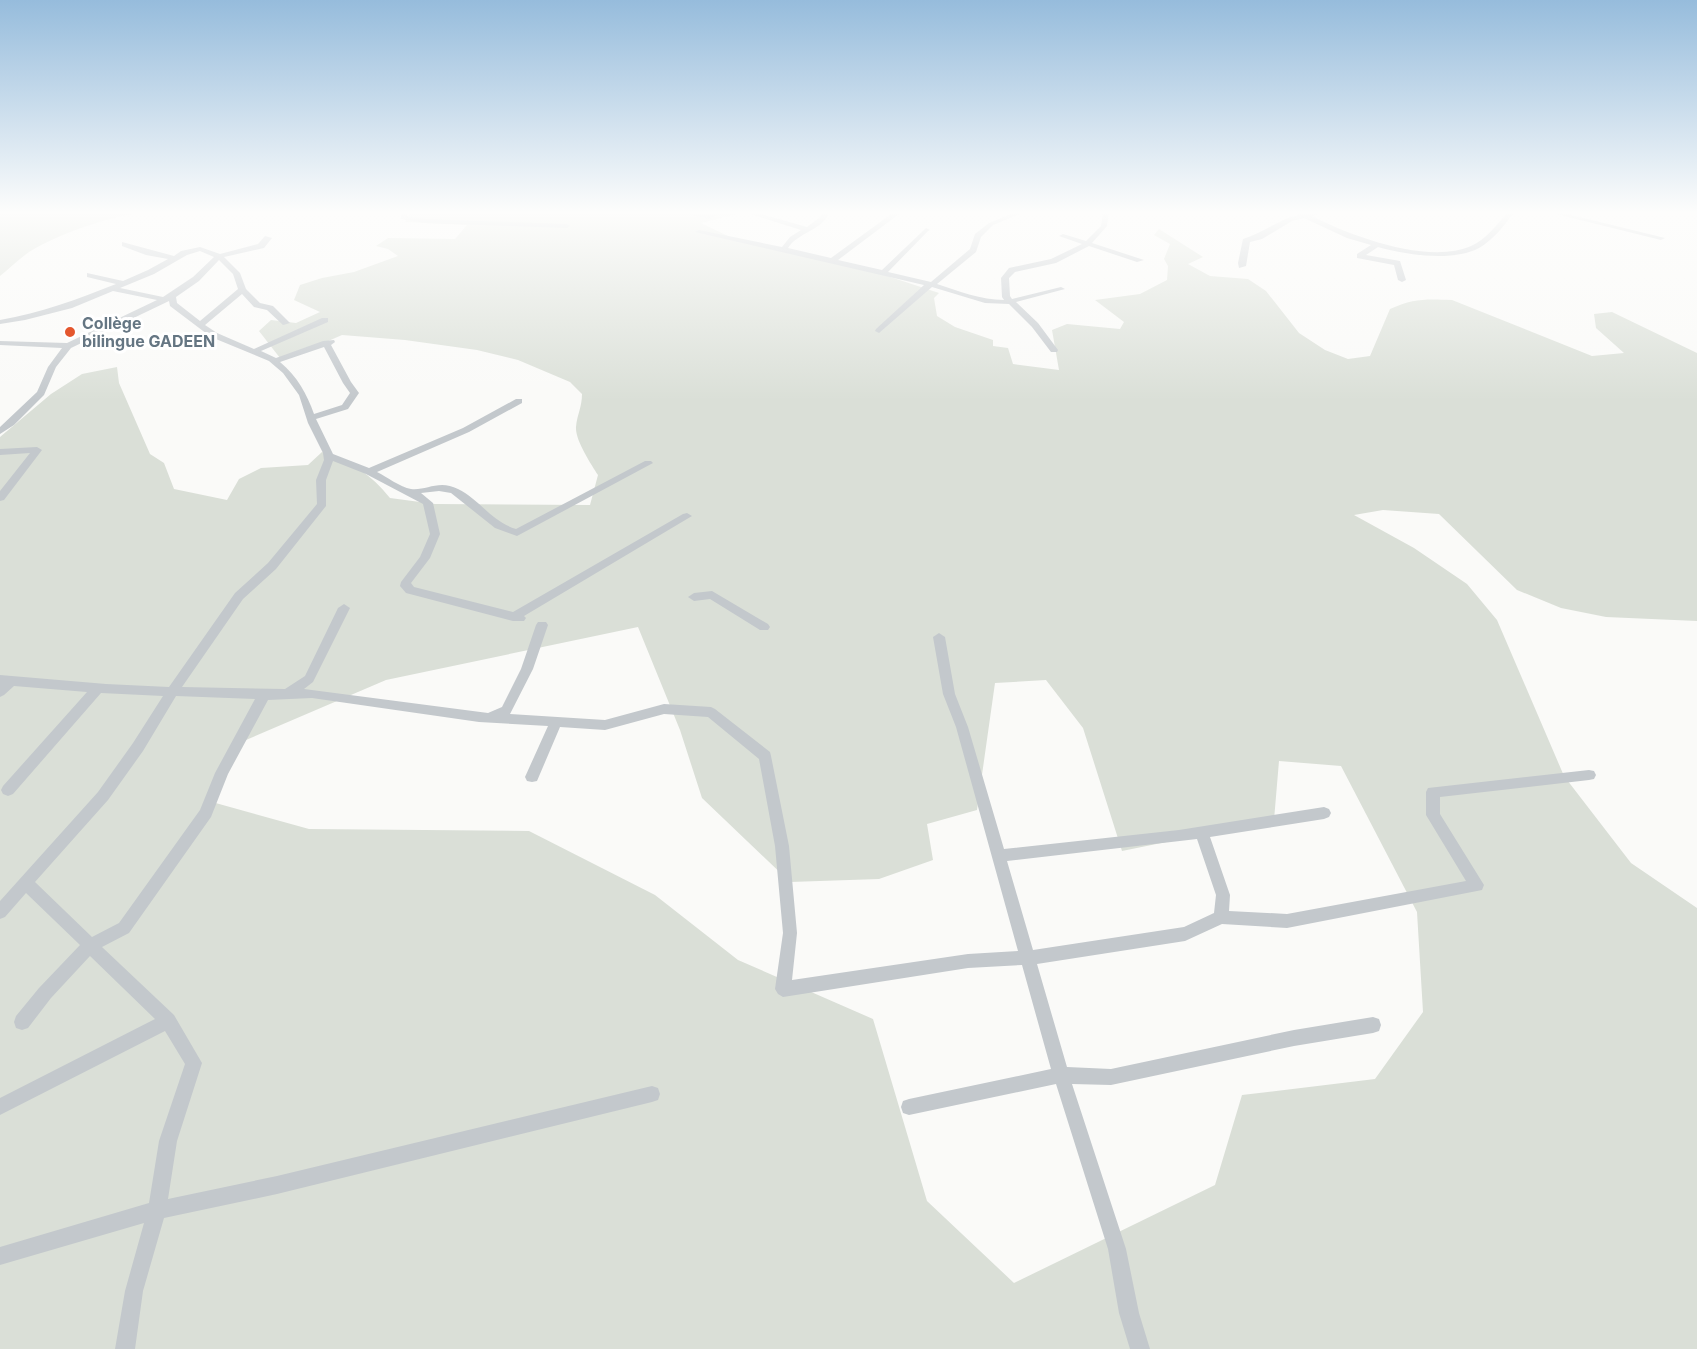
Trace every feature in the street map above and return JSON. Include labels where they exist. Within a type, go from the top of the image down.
[{"type":"street","points":[[90,275],[123,283]]},
{"type":"street","points":[[0,322],[26,318],[69,306],[143,275]]},
{"type":"street","points":[[0,431],[41,393],[52,367],[68,346],[169,298],[200,275]]},
{"type":"street","points":[[237,275],[242,290],[257,305],[270,308],[286,323]]},
{"type":"street","points":[[891,275],[993,302],[1010,302],[1061,289]]},
{"type":"street","points":[[879,331],[927,286],[932,285],[944,275]]},
{"type":"street","points":[[1009,275],[1004,283],[1006,297],[1035,325],[1054,350]]},
{"type":"street","points":[[1401,275],[1402,280]]},
{"type":"street","points":[[112,288],[169,298],[200,326],[214,335],[274,361],[286,371],[303,395],[329,456],[369,472],[420,497],[428,504],[435,534],[425,558],[406,586],[410,590],[516,618],[687,516]]},
{"type":"street","points":[[200,326],[242,290]]},
{"type":"street","points":[[253,352],[326,320]]},
{"type":"street","points":[[0,343],[68,346]]},
{"type":"street","points":[[274,361],[329,343],[347,383],[355,393],[345,406],[311,418]]},
{"type":"street","points":[[369,472],[466,430],[519,401]]},
{"type":"street","points":[[0,423],[11,423]]},
{"type":"street","points":[[0,452],[37,450],[0,498]]},
{"type":"street","points":[[0,912],[103,796],[239,596],[272,566],[320,509],[323,499],[321,480],[329,456]]},
{"type":"street","points":[[409,493],[429,488],[454,490],[502,530],[517,533],[648,463]]},
{"type":"street","points":[[694,597],[712,596],[764,627]]},
{"type":"street","points":[[288,694],[309,679],[344,608]]},
{"type":"street","points":[[486,717],[507,710],[527,669],[542,625]]},
{"type":"street","points":[[939,637],[949,694],[962,727],[1061,1075],[1092,1164],[1117,1249],[1129,1313],[1140,1349]]},
{"type":"street","points":[[0,692],[5,681],[97,689],[172,692],[264,695],[312,693],[486,717],[605,725],[664,709],[711,712],[765,756],[782,846],[789,933],[783,989],[968,961],[1027,958],[1185,934],[1221,917],[1287,921],[1478,885],[1433,815],[1433,792],[1589,775]]},
{"type":"street","points":[[8,790],[97,689]]},
{"type":"street","points":[[22,1022],[45,993],[90,945],[124,928],[206,813],[222,773],[264,695]]},
{"type":"street","points":[[532,777],[556,722]]},
{"type":"street","points":[[998,856],[1201,832],[1324,813]]},
{"type":"street","points":[[1201,832],[1223,895],[1221,917]]},
{"type":"street","points":[[27,884],[168,1021],[194,1063],[168,1141],[158,1210],[134,1291],[125,1349]]},
{"type":"street","points":[[0,1107],[168,1021]]},
{"type":"street","points":[[909,1107],[1061,1075],[1111,1077],[1294,1038],[1373,1025]]},
{"type":"street","points":[[0,1257],[158,1210],[288,1182],[652,1094]]},
{"type":"shaded area","points":[[338,275],[884,275],[939,293],[934,298],[937,316],[955,327],[993,340],[993,346],[1008,348],[1013,364],[1059,370],[1052,330],[1067,324],[1120,329],[1124,322],[1095,300],[1140,294],[1167,280],[1167,275],[1208,275],[1248,279],[1266,291],[1299,333],[1325,350],[1348,359],[1370,356],[1390,309],[1414,301],[1428,300],[1452,300],[1592,356],[1624,353],[1596,328],[1594,314],[1612,312],[1697,353],[1697,621],[1606,617],[1561,608],[1517,590],[1439,514],[1383,510],[1354,515],[1414,548],[1467,584],[1497,620],[1564,776],[1631,863],[1697,908],[1697,1349],[0,1349],[0,437],[51,394],[82,374],[117,367],[119,383],[150,454],[164,463],[174,489],[227,500],[239,479],[261,468],[308,465],[322,452],[360,470],[390,498],[435,504],[590,505],[598,475],[584,452],[576,432],[582,394],[570,382],[518,360],[477,350],[405,340],[342,335],[310,349],[280,358],[259,331],[271,320],[296,323],[320,312],[294,300],[300,285]],"holes":[[[638,627],[680,730],[702,798],[790,882],[879,879],[933,860],[927,824],[977,810],[995,683],[1046,680],[1083,728],[1122,851],[1274,820],[1279,761],[1341,766],[1417,912],[1423,1012],[1375,1079],[1242,1095],[1215,1185],[1014,1283],[927,1201],[873,1019],[738,960],[655,895],[529,831],[309,829],[212,802],[239,743],[386,680]]]},
{"type":"place","name":"Collège bilingue GADEEN","points":[[70,332]]}]
